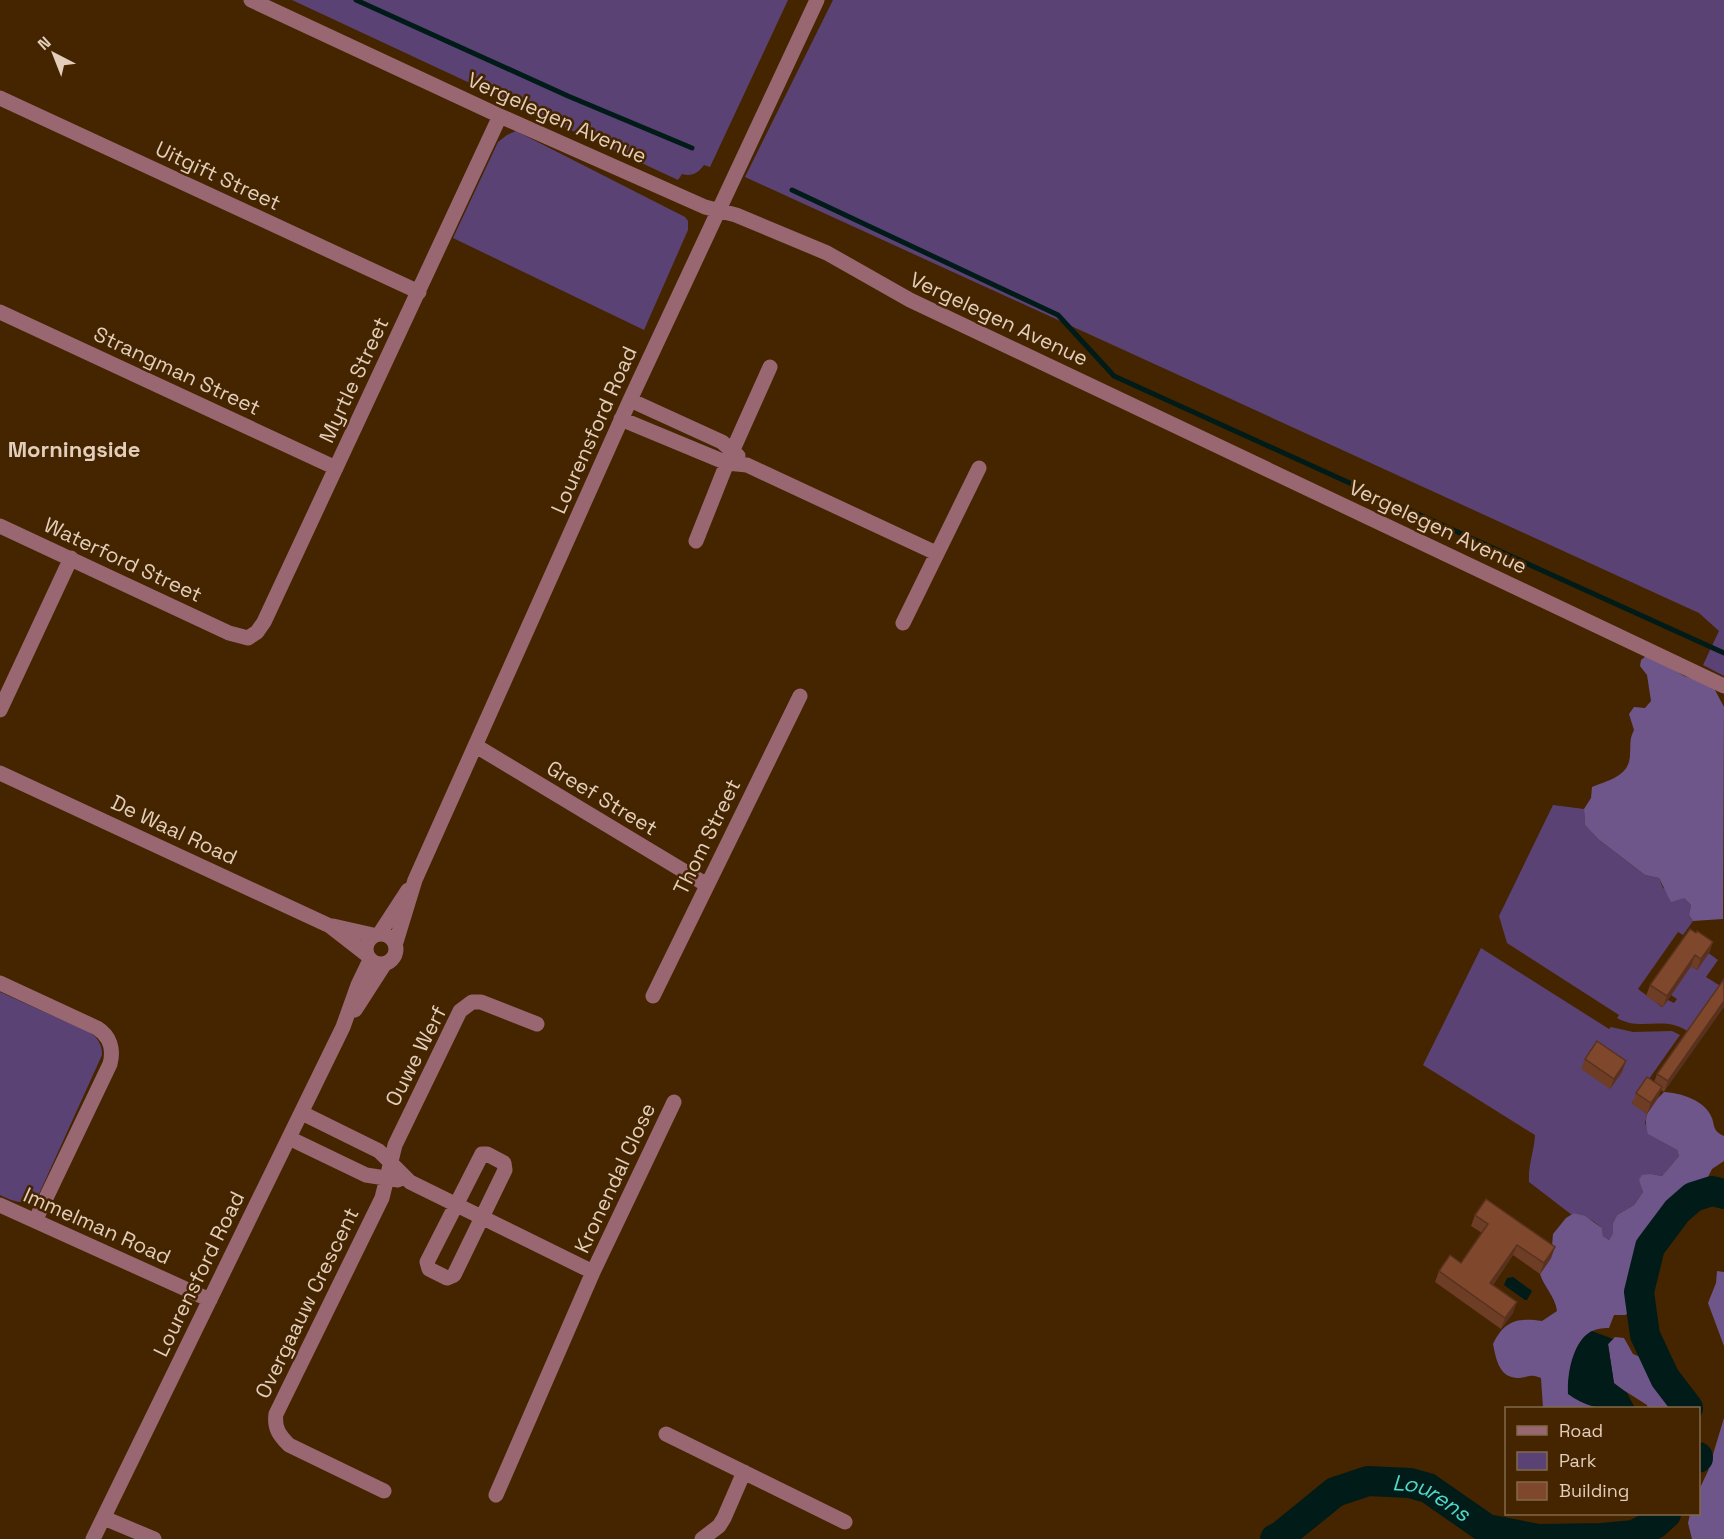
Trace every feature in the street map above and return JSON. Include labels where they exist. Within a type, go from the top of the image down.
[{"type":"street","name":"Vergelegen Avenue","points":[[251,0],[500,116],[705,207],[735,215],[827,253],[910,300],[1724,686]]},
{"type":"street","name":"Lourensford Road","points":[[396,942],[415,880],[621,419],[817,0]]},
{"type":"street","name":"Uitgift Street","points":[[0,98],[418,291]]},
{"type":"street","name":"Myrtle Street","points":[[229,633],[248,638],[257,632],[264,622],[500,116]]},
{"type":"street","name":"Strangman Street","points":[[0,312],[336,468]]},
{"type":"street","points":[[696,541],[730,456],[770,367]]},
{"type":"street","points":[[630,400],[705,434],[730,456]]},
{"type":"street","points":[[621,419],[730,456],[936,553]]},
{"type":"street","points":[[903,623],[979,468]]},
{"type":"street","name":"Waterford Street","points":[[0,525],[229,633]]},
{"type":"street","points":[[0,710],[71,558]]},
{"type":"street","name":"Thom Street","points":[[653,996],[800,696]]},
{"type":"street","name":"Greef Street","points":[[476,746],[707,885]]},
{"type":"street","name":"De Waal Road","points":[[0,772],[330,926],[373,959]]},
{"type":"street","name":"Lourensford Road","points":[[377,934],[415,880]]},
{"type":"street","name":"De Waal Road","points":[[330,926],[377,934]]},
{"type":"street","points":[[377,934],[389,935],[396,942],[397,952],[393,960],[373,959],[367,944],[377,934]]},
{"type":"street","name":"Lourensford Road","points":[[93,1539],[302,1113],[373,959]]},
{"type":"street","points":[[0,983],[97,1028],[107,1036],[112,1049],[110,1064],[35,1221]]},
{"type":"street","name":"Ouwe Werf","points":[[390,1171],[395,1145],[460,1011],[472,1002],[481,1002],[537,1024]]},
{"type":"street","name":"Kronendal Close","points":[[593,1272],[674,1102]]},
{"type":"street","points":[[302,1113],[379,1151],[390,1171],[410,1182],[593,1272],[496,1495]]},
{"type":"street","points":[[289,1138],[366,1175],[390,1171]]},
{"type":"street","points":[[482,1154],[487,1154],[504,1163],[506,1166],[482,1219],[454,1275],[447,1278],[429,1269],[427,1262],[454,1205],[482,1154]]},
{"type":"street","name":"Overgaauw Crescent","points":[[384,1491],[289,1445],[279,1435],[275,1425],[276,1414],[382,1198],[390,1171]]},
{"type":"street","name":"Immelman Road","points":[[0,1206],[210,1300]]},
{"type":"street","points":[[666,1434],[845,1522]]},
{"type":"street","points":[[702,1539],[719,1526],[744,1472]]},
{"type":"street","points":[[104,1518],[154,1539]]},
{"type":"green space","points":[[292,0],[788,0],[710,167],[704,165],[694,174],[682,174],[678,180]]},
{"type":"green space","points":[[833,0],[1724,0],[1724,676],[1703,665],[1719,631],[1699,613],[745,177]]},
{"type":"green space","points":[[516,131],[685,217],[688,221],[688,230],[644,330],[453,238],[498,142]]},
{"type":"green space","points":[[1553,805],[1584,809],[1585,825],[1598,839],[1645,875],[1659,878],[1663,888],[1684,898],[1691,905],[1689,915],[1693,921],[1683,935],[1678,932],[1638,989],[1662,1007],[1668,1000],[1674,1003],[1677,999],[1671,995],[1691,966],[1697,970],[1700,966],[1703,949],[1718,960],[1706,977],[1722,987],[1699,1038],[1673,1025],[1636,1024],[1623,1021],[1617,1018],[1619,1015],[1507,943],[1499,916]]},
{"type":"green space","points":[[1481,948],[1609,1029],[1611,1027],[1633,1032],[1672,1031],[1680,1035],[1632,1103],[1647,1114],[1645,1123],[1649,1134],[1677,1150],[1679,1156],[1662,1176],[1651,1174],[1640,1180],[1643,1192],[1634,1205],[1617,1215],[1609,1240],[1603,1236],[1602,1228],[1578,1214],[1572,1215],[1529,1182],[1535,1135],[1423,1065]]},
{"type":"green space","points":[[0,992],[89,1032],[99,1042],[102,1051],[39,1194],[25,1202],[0,1195]]},
{"type":"shaded area","points":[[1646,656],[1654,658],[1684,676],[1706,683],[1715,690],[1724,707],[1723,919],[1693,921],[1689,915],[1691,905],[1684,898],[1671,902],[1659,878],[1645,875],[1598,839],[1585,825],[1584,809],[1591,798],[1592,787],[1617,776],[1629,761],[1634,730],[1629,714],[1634,707],[1645,708],[1651,701],[1647,675],[1640,666],[1641,660]]},
{"type":"shaded area","points":[[1664,1092],[1678,1094],[1704,1106],[1716,1130],[1724,1136],[1724,1161],[1712,1169],[1698,1187],[1681,1199],[1654,1230],[1635,1270],[1637,1297],[1634,1310],[1625,1315],[1614,1315],[1609,1328],[1589,1333],[1577,1347],[1568,1387],[1596,1407],[1543,1407],[1541,1378],[1531,1376],[1517,1378],[1506,1374],[1499,1366],[1493,1344],[1502,1330],[1512,1322],[1542,1321],[1557,1311],[1540,1274],[1551,1258],[1553,1234],[1566,1218],[1574,1213],[1585,1216],[1602,1228],[1603,1236],[1609,1240],[1617,1215],[1634,1205],[1643,1192],[1639,1180],[1642,1175],[1662,1176],[1679,1156],[1677,1150],[1648,1134],[1646,1121],[1648,1111]]},
{"type":"shaded area","points":[[1717,1271],[1724,1272],[1724,1346],[1708,1303],[1716,1283]]},
{"type":"shaded area","points":[[1615,1337],[1624,1338],[1633,1354],[1652,1362],[1678,1407],[1648,1407],[1614,1384],[1608,1344]]},
{"type":"shaded area","points":[[1724,1418],[1724,1539],[1692,1539],[1688,1523],[1690,1515],[1700,1515],[1700,1488],[1708,1471]]},
{"type":"water","points":[[1513,1277],[1532,1291],[1527,1300],[1504,1285],[1507,1278]]},
{"type":"water","points":[[1592,1331],[1613,1339],[1608,1344],[1614,1383],[1627,1393],[1634,1407],[1592,1406],[1568,1394],[1572,1358],[1585,1336]]},
{"type":"building","points":[[1690,929],[1713,942],[1701,959],[1695,955],[1667,996],[1650,985]]},
{"type":"building","points":[[1724,979],[1724,1001],[1668,1081],[1657,1074]]},
{"type":"building","points":[[1597,1041],[1626,1061],[1614,1079],[1585,1059]]},
{"type":"building","points":[[1647,1077],[1662,1087],[1651,1103],[1636,1093]]},
{"type":"building","points":[[1486,1199],[1555,1247],[1544,1263],[1517,1245],[1490,1283],[1517,1302],[1505,1318],[1439,1271],[1450,1255],[1461,1263],[1488,1224],[1475,1215]]},
{"type":"waterway","points":[[356,0],[568,96],[692,148]]},
{"type":"waterway","points":[[792,190],[1058,315],[1114,376],[1724,653]]},
{"type":"waterway","name":"Lourens","points":[[1687,1407],[1665,1378],[1645,1335],[1639,1292],[1650,1247],[1677,1211],[1693,1197],[1712,1191],[1724,1194]]},
{"type":"waterway","name":"Lourens","points":[[1275,1539],[1335,1492],[1368,1481],[1410,1483],[1428,1488],[1487,1529],[1538,1539],[1634,1535],[1655,1524],[1665,1515]]},
{"type":"district","name":"Morningside","points":[[74,449]]}]
